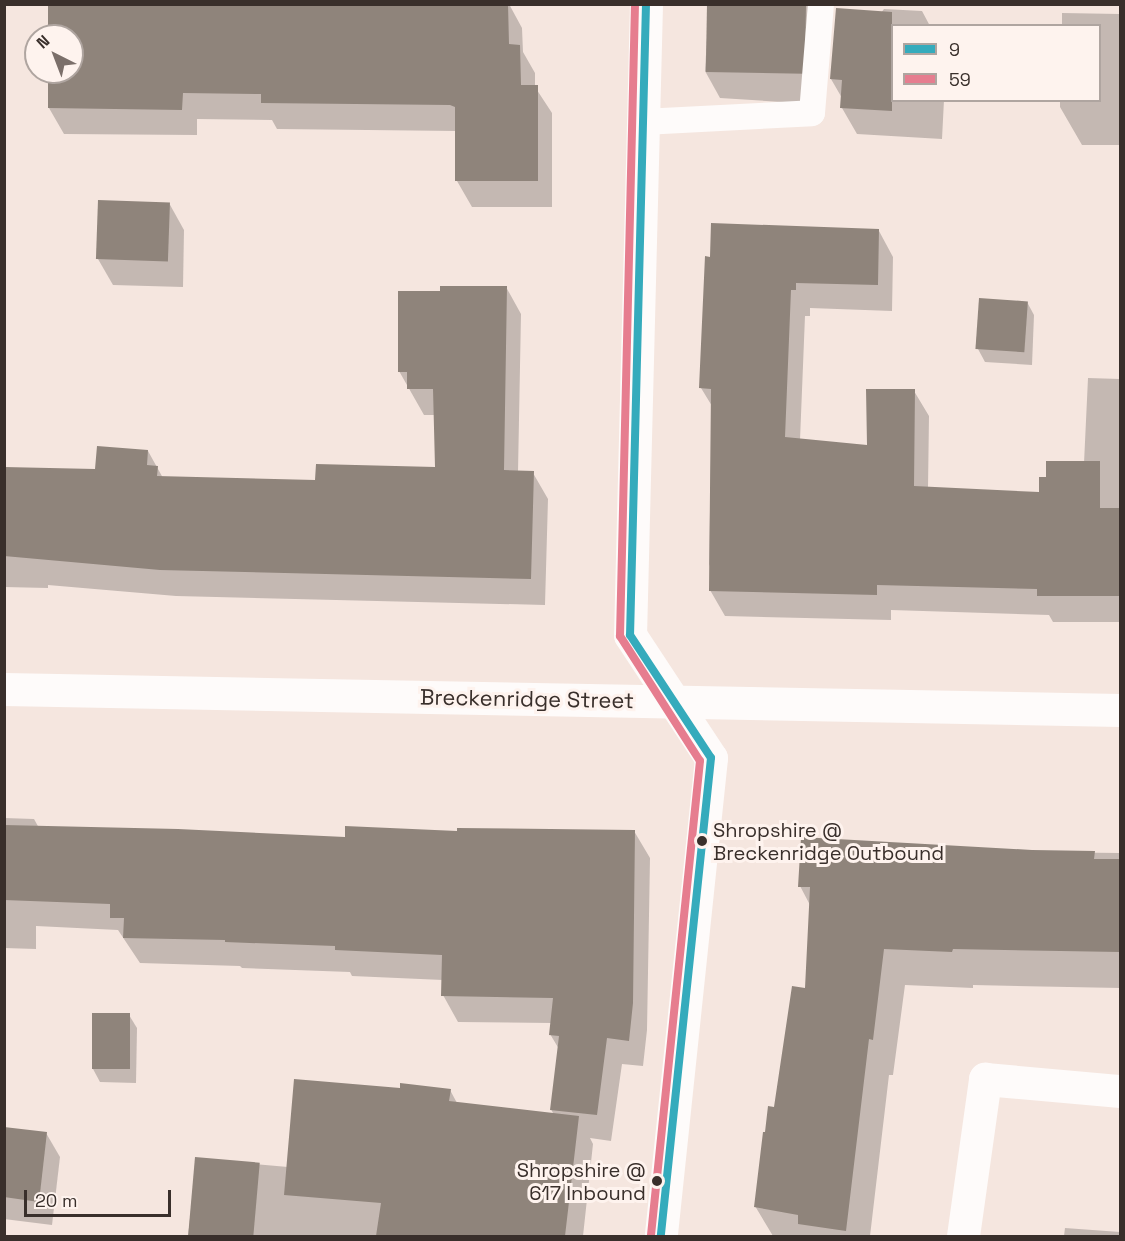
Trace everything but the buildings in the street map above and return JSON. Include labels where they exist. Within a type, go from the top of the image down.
[{"type":"street","points":[[646,4],[630,635],[676,701],[711,758],[661,1236]]},
{"type":"street","name":"Breckenridge Street","points":[[4,689],[1120,710]]},
{"type":"street","points":[[963,1236],[985,1079],[1120,1091]]},
{"type":"lane","points":[[643,122],[812,114],[821,4]]},
{"type":"transit line","name":"59","points":[[635,4],[620,636],[700,761],[651,1235]]},
{"type":"transit line","name":"9","points":[[646,4],[630,635],[711,758],[661,1236]]},
{"type":"place","name":"Shropshire @ Breckenridge Outbound","points":[[702,841]]},
{"type":"place","name":"Shropshire @ 617 Inbound","points":[[657,1181]]}]
